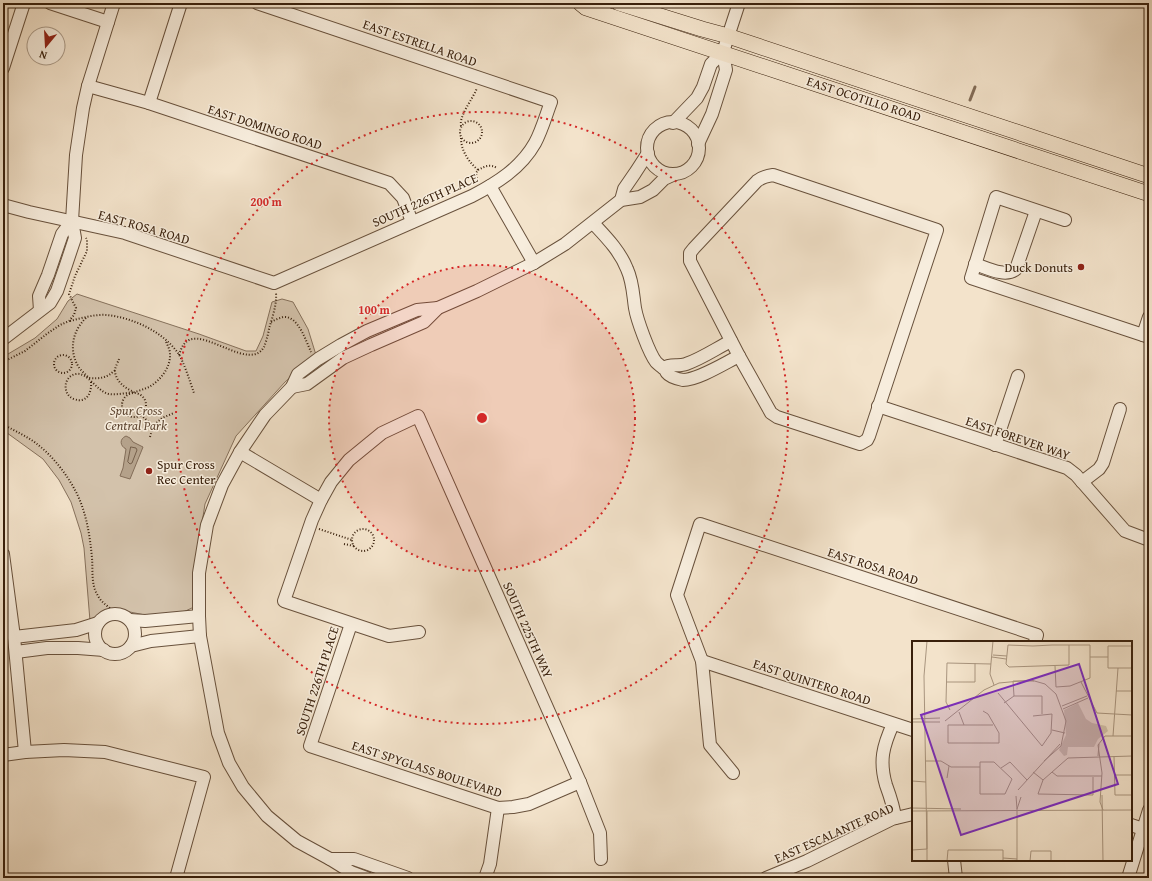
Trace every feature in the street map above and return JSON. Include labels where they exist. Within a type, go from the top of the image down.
[{"type":"main road","name":"EAST OCOTILLO ROAD","points":[[580,3],[586,8],[1149,194]]},
{"type":"main road","name":"EAST OCOTILLO ROAD","points":[[619,3],[728,36],[1149,176]]},
{"type":"street","points":[[3,66],[24,3]]},
{"type":"street","points":[[50,3],[108,22]]},
{"type":"street","points":[[3,339],[50,303],[57,291],[61,279],[74,238],[72,221],[76,155],[83,108],[88,86],[114,3]]},
{"type":"street","points":[[149,102],[181,3]]},
{"type":"street","name":"EAST ESTRELLA ROAD","points":[[257,3],[551,102]]},
{"type":"street","points":[[673,123],[697,98],[711,64],[722,52],[739,3]]},
{"type":"street","points":[[698,144],[712,114],[726,70],[722,52]]},
{"type":"street","name":"EAST DOMINGO ROAD","points":[[88,86],[149,102],[389,183],[403,198],[412,222]]},
{"type":"street","name":"SOUTH 226TH PLACE","points":[[274,283],[485,189],[521,162],[535,143],[551,102]]},
{"type":"street","points":[[367,878],[351,872],[330,858],[297,840],[267,816],[243,787],[229,763],[218,733],[199,626],[199,573],[207,525],[222,485],[240,452],[265,415],[292,387],[298,374],[316,360],[367,331],[417,310],[438,308],[534,263],[565,244],[622,200],[640,197],[652,190],[664,180],[689,169],[694,164],[699,151],[695,135],[689,128],[681,124],[673,123],[665,124],[653,132],[647,145],[650,160],[654,166],[668,174],[675,174]]},
{"type":"street","points":[[622,200],[624,189],[648,153]]},
{"type":"street","points":[[773,175],[937,230],[869,436],[864,442],[860,444],[773,415],[769,411],[739,356],[693,269],[689,256],[694,248],[761,177],[773,175]]},
{"type":"street","points":[[485,189],[534,263]]},
{"type":"street","points":[[1065,220],[996,197],[971,278],[1146,336],[1149,317]]},
{"type":"street","name":"EAST ROSA ROAD","points":[[3,205],[124,233],[274,283]]},
{"type":"street","points":[[976,264],[1004,273],[1013,272],[1016,269],[1036,211]]},
{"type":"street","points":[[40,310],[39,296],[62,234],[72,221]]},
{"type":"street","points":[[593,223],[622,259],[631,280],[635,309],[640,327],[654,359],[670,376],[683,380],[691,379],[739,356]]},
{"type":"street","points":[[48,275],[61,279]]},
{"type":"street","points":[[292,387],[307,384],[343,358],[424,322],[438,308]]},
{"type":"street","points":[[664,368],[670,365],[685,365],[731,341]]},
{"type":"street","points":[[995,445],[1018,376]]},
{"type":"street","name":"EAST FOREVER WAY","points":[[878,406],[1067,468],[1076,475],[1126,531],[1149,540]]},
{"type":"street","points":[[1082,482],[1099,469],[1103,463],[1120,409]]},
{"type":"street","name":"SOUTH 225TH WAY","points":[[321,500],[331,482],[349,460],[382,433],[418,416],[580,782],[600,834],[601,859]]},
{"type":"street","points":[[240,452],[321,500],[310,526],[284,601],[389,636],[419,632]]},
{"type":"street","name":"EAST ROSA ROAD","points":[[702,661],[677,595],[700,524],[1036,638]]},
{"type":"street","points":[[3,554],[16,652],[25,752]]},
{"type":"street","points":[[107,615],[145,621],[199,626],[131,646],[121,653],[109,653],[104,650],[97,641],[95,635],[98,623],[107,615]]},
{"type":"street","points":[[124,617],[135,630],[134,641],[131,646]]},
{"type":"street","points":[[14,637],[76,630],[98,623]]},
{"type":"street","name":"SOUTH 226TH PLACE","points":[[310,746],[351,624]]},
{"type":"street","points":[[16,652],[47,648],[104,650]]},
{"type":"street","points":[[702,661],[710,745],[733,773]]},
{"type":"street","name":"EAST QUINTERO ROAD","points":[[702,661],[912,730]]},
{"type":"street","points":[[892,724],[882,759],[886,784],[894,808],[895,818]]},
{"type":"street","name":"EAST SPYGLASS BOULEVARD","points":[[310,746],[498,808],[530,804],[580,782]]},
{"type":"street","points":[[3,755],[64,750],[105,752],[204,777],[176,878]]},
{"type":"street","points":[[485,878],[490,864],[498,808]]},
{"type":"street","points":[[1128,878],[1146,830],[1149,810]]},
{"type":"street","name":"EAST ESCALANTE ROAD","points":[[766,878],[806,861],[895,818],[912,814]]},
{"type":"street","points":[[1132,825],[1146,830]]},
{"type":"street","points":[[330,858],[354,859],[408,878]]},
{"type":"street","points":[[954,861],[956,878]]},
{"type":"path","points":[[478,170],[466,156],[462,146],[460,132],[462,116],[474,96],[480,78]]},
{"type":"path","points":[[461,126],[471,121],[480,127],[481,132],[480,138],[476,142],[470,143],[461,137]]},
{"type":"path","points":[[485,189],[477,185],[476,178],[478,170],[486,166],[492,166],[497,168],[504,176]]},
{"type":"path","points":[[179,355],[183,344],[187,340],[192,339],[207,341],[239,353],[252,355],[259,352],[263,347],[271,322],[276,297],[274,283]]},
{"type":"path","points":[[69,321],[106,315],[127,319],[149,328],[166,341],[179,355],[194,393]]},
{"type":"path","points":[[87,317],[81,323],[73,339],[75,358],[80,368],[91,382],[108,393],[118,394],[134,392]]},
{"type":"path","points":[[271,322],[282,317],[287,317],[294,320],[301,329],[316,360]]},
{"type":"path","points":[[115,370],[121,384],[127,389],[134,392],[140,394],[144,398],[146,405],[141,414],[134,417],[123,411],[121,404],[123,398],[128,394],[134,392],[150,387],[166,371],[170,363],[170,352],[166,341]]},
{"type":"path","points":[[66,355],[71,358],[71,369],[67,372],[57,372],[54,367],[56,357],[66,355]]},
{"type":"path","points":[[91,382],[92,390],[88,397],[81,400],[73,399],[67,394],[65,387],[68,379],[74,374],[82,374],[88,378],[102,378],[115,370],[119,359]]},
{"type":"path","points":[[67,372],[70,377]]},
{"type":"path","points":[[150,437],[153,426],[162,418],[174,413]]},
{"type":"path","points":[[141,414],[153,426]]},
{"type":"path","points":[[3,424],[28,438],[44,450],[59,466],[72,485],[82,506],[91,544],[95,591],[97,596],[104,604],[124,617]]},
{"type":"path","points":[[310,526],[352,540]]},
{"type":"path","points":[[344,544],[354,546],[363,551],[369,549],[373,544],[374,538],[371,532],[366,529],[360,529],[354,533],[352,540],[354,546]]},
{"type":"green space","name":"Spur Cross Central Park","points":[[77,294],[246,351],[256,351],[263,336],[272,302],[282,299],[293,302],[308,329],[316,355],[285,382],[236,436],[205,504],[196,561],[194,607],[179,614],[155,617],[125,611],[110,612],[90,621],[84,548],[71,502],[59,480],[43,459],[3,430],[3,357],[35,338],[57,319],[68,301]]},
{"type":"water","points":[[126,436],[133,442],[143,447],[130,479],[120,476],[126,449],[122,446],[121,441]]},
{"type":"waterway","points":[[970,100],[975,87]]},
{"type":"place","name":"Duck Donuts","points":[[1081,267]]},
{"type":"place","name":"Spur Cross Rec Center","points":[[149,471]]}]
